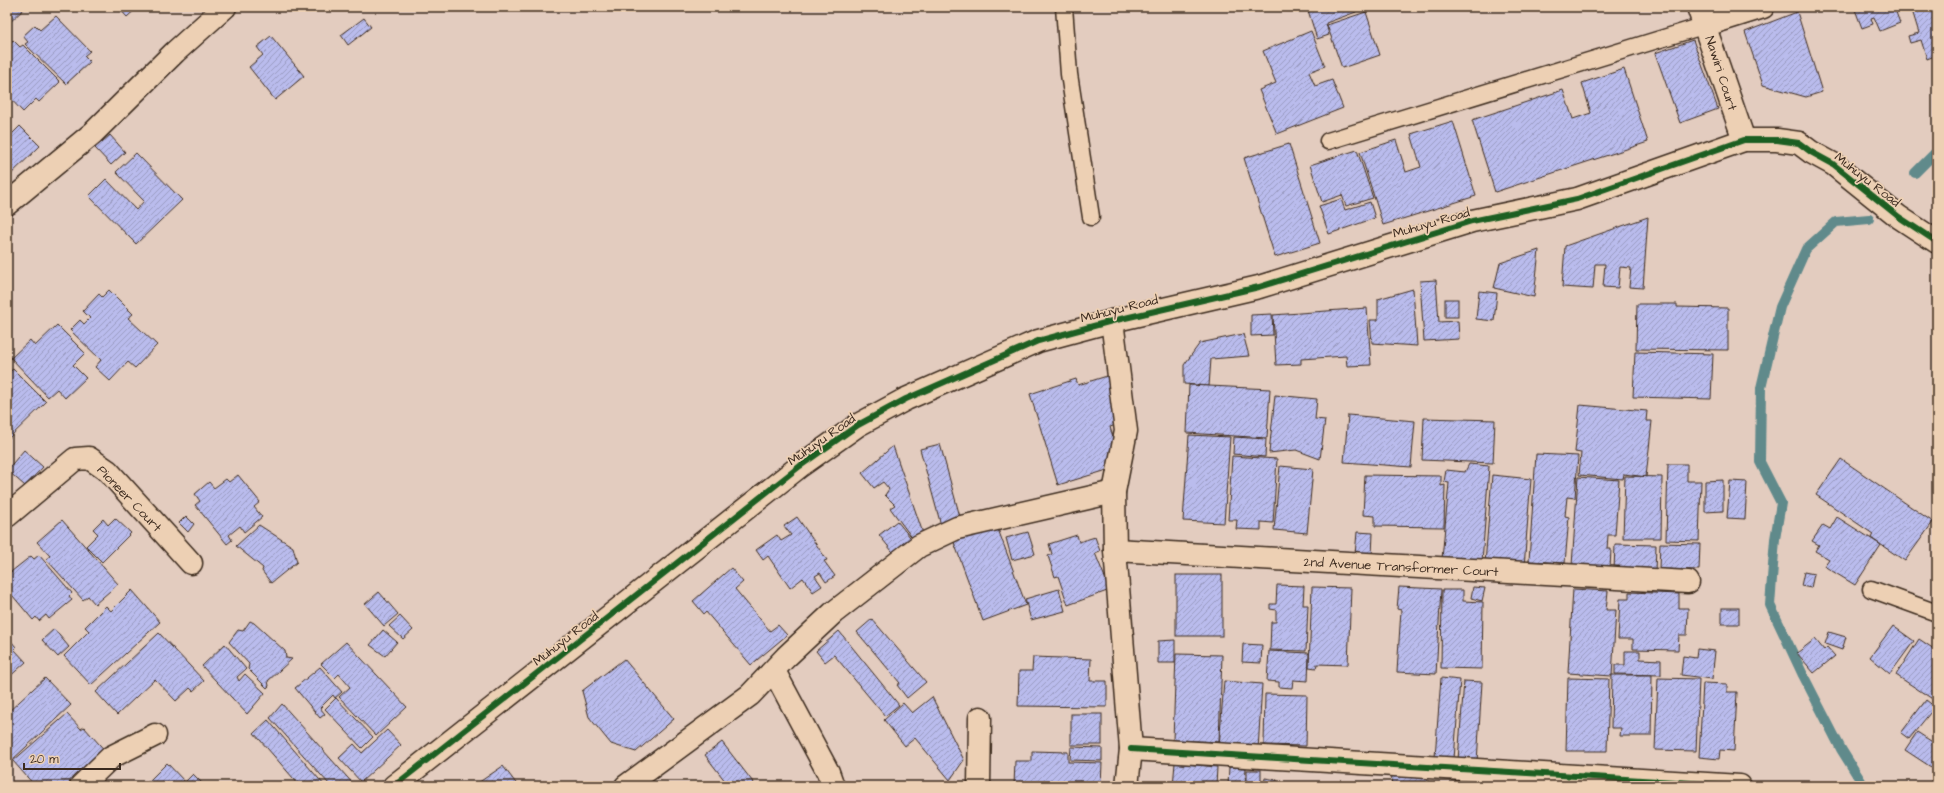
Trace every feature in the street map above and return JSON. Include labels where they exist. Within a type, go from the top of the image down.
[{"type":"street","points":[[7,204],[93,133],[175,52],[225,7]]},
{"type":"street","points":[[1702,16],[1763,7]]},
{"type":"street","name":"Nawiri Court","points":[[1702,16],[1744,140]]},
{"type":"street","name":"Muhuyu Road","points":[[394,786],[800,466],[858,425],[906,399],[1038,341],[1112,321],[1259,286],[1472,221],[1577,199],[1744,140],[1799,142],[1811,152],[1833,164],[1899,217],[1937,242]]},
{"type":"street","points":[[1112,321],[1126,431],[1114,492],[1115,550],[1130,749],[1127,786]]},
{"type":"street","name":"Pioneer Court","points":[[7,516],[75,459],[89,458],[108,471],[191,563]]},
{"type":"street","points":[[626,786],[750,695],[833,613],[919,546],[957,528],[1114,492]]},
{"type":"street","name":"2nd Avenue Transformer Court","points":[[1115,550],[1688,582]]},
{"type":"street","points":[[774,671],[828,772],[833,786]]},
{"type":"street","points":[[979,786],[980,718]]},
{"type":"street","points":[[81,786],[111,757],[155,736]]},
{"type":"street","points":[[1130,749],[1740,786]]},
{"type":"lane","points":[[1064,7],[1069,74],[1091,217]]},
{"type":"lane","points":[[1328,141],[1702,16]]},
{"type":"lane","points":[[1871,589],[1937,613]]},
{"type":"building","points":[[7,7],[26,7],[7,25]]},
{"type":"building","points":[[118,7],[138,7],[127,17]]},
{"type":"building","points":[[1307,7],[1355,7],[1356,12],[1326,23],[1329,35],[1317,39]]},
{"type":"building","points":[[1854,7],[1894,7],[1900,23],[1880,31],[1874,17],[1871,18],[1873,24],[1862,28]]},
{"type":"building","points":[[1911,7],[1934,7],[1937,15],[1937,55],[1927,59],[1921,40],[1910,43],[1908,36],[1919,33]]},
{"type":"building","points":[[1366,12],[1380,55],[1342,68],[1327,25]]},
{"type":"building","points":[[1797,12],[1822,92],[1806,97],[1763,85],[1745,32]]},
{"type":"building","points":[[56,16],[90,51],[84,56],[90,62],[66,84],[25,44],[28,42],[23,36],[35,25],[40,30]]},
{"type":"building","points":[[364,18],[371,27],[348,45],[341,35]]},
{"type":"building","points":[[1311,31],[1325,66],[1309,72],[1315,86],[1332,80],[1343,108],[1277,134],[1259,90],[1276,83],[1263,51]]},
{"type":"building","points":[[271,36],[304,76],[275,100],[249,67],[263,55],[257,47]]},
{"type":"building","points":[[13,40],[20,47],[23,45],[60,82],[39,102],[36,99],[23,112],[7,95],[7,46]]},
{"type":"building","points":[[1693,40],[1718,109],[1680,123],[1655,53]]},
{"type":"building","points":[[1624,69],[1648,142],[1495,192],[1472,120],[1563,90],[1573,119],[1591,113],[1582,83]]},
{"type":"building","points":[[1453,121],[1476,196],[1383,225],[1360,152],[1396,140],[1406,172],[1421,167],[1411,134]]},
{"type":"building","points":[[20,126],[40,146],[7,178],[7,139]]},
{"type":"building","points":[[110,135],[125,152],[111,165],[95,148]]},
{"type":"building","points":[[1289,144],[1320,243],[1275,257],[1244,158]]},
{"type":"building","points":[[1357,150],[1373,198],[1346,206],[1342,195],[1322,202],[1310,165]]},
{"type":"building","points":[[136,153],[182,200],[136,244],[89,196],[106,179],[136,210],[144,201],[116,172]]},
{"type":"building","points":[[1341,199],[1345,210],[1370,202],[1375,218],[1329,234],[1319,206]]},
{"type":"building","points":[[1648,217],[1643,288],[1629,287],[1631,268],[1620,267],[1618,288],[1603,287],[1605,264],[1595,264],[1593,289],[1562,287],[1565,246]]},
{"type":"building","points":[[1539,250],[1534,297],[1494,288],[1500,263]]},
{"type":"building","points":[[1436,280],[1439,322],[1458,321],[1459,339],[1424,341],[1420,281]]},
{"type":"building","points":[[1413,289],[1417,346],[1372,343],[1370,320],[1378,320],[1378,299]]},
{"type":"building","points":[[109,290],[133,314],[128,318],[157,345],[135,368],[128,362],[110,381],[95,367],[101,360],[70,330],[80,320],[84,324],[90,318],[83,311],[99,294],[102,297]]},
{"type":"building","points":[[1479,291],[1497,293],[1494,321],[1476,319]]},
{"type":"building","points":[[1445,299],[1458,299],[1458,317],[1445,317]]},
{"type":"building","points":[[1637,304],[1677,304],[1677,307],[1728,308],[1728,350],[1636,349]]},
{"type":"building","points":[[1367,308],[1371,365],[1347,366],[1346,356],[1301,359],[1301,364],[1276,365],[1273,315]]},
{"type":"building","points":[[1272,314],[1273,335],[1251,336],[1251,315]]},
{"type":"building","points":[[57,325],[85,353],[73,365],[86,378],[65,398],[57,389],[48,397],[11,358],[30,340],[35,346]]},
{"type":"building","points":[[1243,334],[1249,356],[1211,359],[1209,386],[1184,384],[1184,365],[1200,343]]},
{"type":"building","points":[[1635,352],[1713,354],[1711,399],[1633,397]]},
{"type":"building","points":[[13,369],[46,402],[8,439],[7,374]]},
{"type":"building","points":[[1107,376],[1122,423],[1110,427],[1119,457],[1117,467],[1058,485],[1030,394],[1076,379],[1078,385]]},
{"type":"building","points":[[1189,385],[1270,389],[1267,438],[1187,433]]},
{"type":"building","points":[[1275,395],[1317,399],[1315,419],[1325,420],[1320,459],[1296,450],[1269,453]]},
{"type":"building","points":[[1580,405],[1647,411],[1646,421],[1652,421],[1646,477],[1624,474],[1623,479],[1579,475],[1581,453],[1575,452]]},
{"type":"building","points":[[1348,415],[1415,421],[1411,467],[1344,462]]},
{"type":"building","points":[[1424,418],[1495,420],[1493,463],[1422,460]]},
{"type":"building","points":[[1189,435],[1230,437],[1224,523],[1183,521]]},
{"type":"building","points":[[1234,437],[1266,439],[1265,457],[1233,454]]},
{"type":"building","points":[[940,444],[962,524],[942,529],[920,449]]},
{"type":"building","points":[[893,446],[925,539],[916,543],[890,508],[895,505],[885,495],[889,489],[883,482],[874,488],[862,473]]},
{"type":"building","points":[[24,450],[43,467],[25,486],[7,470]]},
{"type":"building","points":[[1536,454],[1578,456],[1575,498],[1567,497],[1565,516],[1569,517],[1565,563],[1529,561]]},
{"type":"building","points":[[1232,456],[1277,459],[1273,523],[1261,522],[1261,530],[1236,529],[1237,520],[1228,520]]},
{"type":"building","points":[[1841,459],[1933,522],[1905,561],[1871,538],[1873,534],[1816,495]]},
{"type":"building","points":[[1469,464],[1489,466],[1482,562],[1442,559],[1449,483],[1444,482],[1446,470],[1465,472]]},
{"type":"building","points":[[1668,464],[1687,464],[1687,481],[1701,481],[1699,541],[1666,540]]},
{"type":"building","points":[[1280,466],[1313,469],[1307,533],[1274,530]]},
{"type":"building","points":[[238,475],[260,502],[254,507],[262,517],[244,532],[240,526],[229,535],[232,540],[227,544],[195,505],[200,501],[195,494],[209,482],[214,488],[226,479],[229,482]]},
{"type":"building","points":[[1365,475],[1441,476],[1441,486],[1445,485],[1444,527],[1375,526],[1375,516],[1363,515]]},
{"type":"building","points":[[1492,475],[1531,479],[1524,567],[1485,564]]},
{"type":"building","points":[[1625,476],[1662,477],[1661,538],[1623,538]]},
{"type":"building","points":[[1578,477],[1619,480],[1615,535],[1608,535],[1607,549],[1611,549],[1610,569],[1572,566]]},
{"type":"building","points":[[1723,480],[1723,511],[1705,512],[1705,481]]},
{"type":"building","points":[[1730,481],[1747,482],[1745,519],[1727,518]]},
{"type":"building","points":[[186,516],[194,524],[188,532],[179,523]]},
{"type":"building","points":[[797,517],[827,560],[824,561],[835,576],[826,582],[820,573],[815,576],[822,586],[813,592],[803,578],[790,588],[768,556],[763,560],[756,550],[777,535],[781,541],[791,535],[784,526]]},
{"type":"building","points":[[1837,517],[1881,545],[1855,585],[1824,566],[1829,559],[1815,551],[1819,545],[1812,541],[1823,525],[1830,529]]},
{"type":"building","points":[[115,518],[131,533],[102,562],[86,546],[98,534],[93,529],[103,519],[108,525]]},
{"type":"building","points":[[62,520],[118,584],[95,604],[88,596],[83,600],[46,559],[50,556],[37,542]]},
{"type":"building","points":[[897,521],[914,542],[896,556],[879,535]]},
{"type":"building","points":[[995,521],[1026,605],[983,621],[952,537]]},
{"type":"building","points":[[259,525],[293,547],[297,562],[271,583],[262,571],[263,568],[236,546]]},
{"type":"building","points":[[1028,532],[1035,554],[1012,560],[1006,538]]},
{"type":"building","points":[[1357,532],[1373,533],[1372,556],[1355,555]]},
{"type":"building","points":[[1077,535],[1079,542],[1095,537],[1100,551],[1095,553],[1110,590],[1068,605],[1058,576],[1055,577],[1048,556],[1052,554],[1049,544]]},
{"type":"building","points":[[1660,543],[1700,544],[1699,570],[1659,569]]},
{"type":"building","points":[[1615,544],[1656,545],[1655,572],[1614,571]]},
{"type":"building","points":[[39,555],[72,593],[69,596],[72,600],[49,619],[46,615],[39,621],[36,617],[33,620],[7,589],[9,585],[7,582],[10,579],[7,575],[31,556],[34,559]]},
{"type":"building","points":[[731,568],[743,582],[735,589],[770,631],[778,625],[787,635],[751,665],[706,612],[704,614],[693,601]]},
{"type":"building","points":[[1804,572],[1814,574],[1811,588],[1801,586]]},
{"type":"building","points":[[1176,575],[1222,575],[1222,636],[1176,636]]},
{"type":"building","points":[[1277,585],[1304,586],[1303,605],[1308,605],[1306,651],[1270,650],[1271,622],[1276,622],[1276,610],[1270,609],[1270,604],[1276,604]]},
{"type":"building","points":[[1312,587],[1351,588],[1348,665],[1317,664],[1316,668],[1309,667]]},
{"type":"building","points":[[1399,587],[1441,589],[1436,674],[1397,672],[1401,610],[1397,609]]},
{"type":"building","points":[[1473,587],[1485,588],[1482,601],[1471,598]]},
{"type":"building","points":[[1059,589],[1065,611],[1031,620],[1025,599]]},
{"type":"building","points":[[1573,589],[1608,591],[1606,610],[1616,610],[1612,676],[1568,673]]},
{"type":"building","points":[[132,590],[160,622],[91,685],[64,656],[89,631],[85,627],[106,606],[111,611]]},
{"type":"building","points":[[1442,590],[1463,590],[1463,601],[1483,602],[1482,669],[1441,668]]},
{"type":"building","points":[[379,592],[398,614],[384,626],[365,604]]},
{"type":"building","points":[[1629,592],[1679,594],[1679,608],[1688,608],[1687,635],[1679,635],[1678,650],[1633,649],[1633,639],[1618,639],[1620,599],[1629,599]]},
{"type":"building","points":[[1722,608],[1739,608],[1739,624],[1722,624]]},
{"type":"building","points":[[400,616],[413,630],[403,639],[389,626]]},
{"type":"building","points":[[872,619],[926,682],[907,698],[897,685],[900,683],[857,632]]},
{"type":"building","points":[[250,621],[285,651],[286,658],[292,659],[268,681],[269,686],[267,688],[248,669],[249,664],[229,642],[238,630],[243,631]]},
{"type":"building","points":[[1893,626],[1914,641],[1890,674],[1870,657]]},
{"type":"building","points":[[54,629],[69,647],[58,657],[42,640]]},
{"type":"building","points":[[383,630],[397,642],[385,656],[370,645]]},
{"type":"building","points":[[839,631],[899,705],[885,716],[834,655],[825,662],[816,651]]},
{"type":"building","points":[[1829,632],[1846,637],[1842,650],[1825,644]]},
{"type":"building","points":[[159,633],[204,681],[193,691],[190,688],[176,701],[155,679],[117,715],[96,692]]},
{"type":"building","points":[[7,636],[16,647],[14,649],[26,662],[7,679]]},
{"type":"building","points":[[1815,639],[1824,650],[1827,647],[1835,656],[1814,673],[1797,653]]},
{"type":"building","points":[[1919,639],[1937,651],[1937,702],[1896,675]]},
{"type":"building","points":[[1175,640],[1175,663],[1158,663],[1158,641]]},
{"type":"building","points":[[346,642],[407,707],[376,736],[339,697],[350,687],[339,674],[335,678],[321,664]]},
{"type":"building","points":[[225,644],[246,669],[237,677],[239,681],[245,674],[265,693],[247,714],[202,666]]},
{"type":"building","points":[[1243,644],[1262,645],[1261,663],[1242,662]]},
{"type":"building","points":[[1697,649],[1715,651],[1712,679],[1681,675],[1683,656],[1696,658]]},
{"type":"building","points":[[1269,651],[1309,653],[1308,681],[1293,680],[1292,688],[1279,687],[1279,682],[1267,681]]},
{"type":"building","points":[[1625,651],[1640,651],[1640,659],[1661,660],[1661,675],[1615,674],[1615,665],[1625,665]]},
{"type":"building","points":[[1176,654],[1222,655],[1219,742],[1173,740]]},
{"type":"building","points":[[1033,657],[1091,659],[1090,681],[1107,681],[1107,707],[1018,706],[1019,671],[1032,671]]},
{"type":"building","points":[[624,659],[674,719],[636,752],[611,744],[589,717],[582,691]]},
{"type":"building","points":[[320,667],[342,692],[335,698],[333,695],[320,708],[325,714],[320,718],[295,688]]},
{"type":"building","points":[[1612,675],[1652,675],[1651,736],[1620,736],[1621,728],[1611,728]]},
{"type":"building","points":[[45,678],[71,705],[11,761],[7,757],[7,713]]},
{"type":"building","points":[[1441,678],[1460,680],[1454,759],[1435,757]]},
{"type":"building","points":[[1568,678],[1609,679],[1607,751],[1566,751]]},
{"type":"building","points":[[1658,678],[1699,679],[1696,751],[1655,750]]},
{"type":"building","points":[[1224,681],[1262,684],[1258,750],[1219,747]]},
{"type":"building","points":[[1464,681],[1482,682],[1477,762],[1458,760]]},
{"type":"building","points":[[1703,683],[1727,684],[1727,692],[1737,692],[1734,751],[1720,750],[1719,759],[1699,757]]},
{"type":"building","points":[[1265,694],[1307,695],[1306,746],[1264,745]]},
{"type":"building","points":[[932,697],[964,760],[950,780],[915,738],[905,746],[884,720],[903,703],[912,713]]},
{"type":"building","points":[[336,698],[373,737],[362,748],[325,709]]},
{"type":"building","points":[[1926,700],[1935,707],[1909,739],[1901,733]]},
{"type":"building","points":[[282,704],[355,786],[327,786],[329,784],[270,718]]},
{"type":"building","points":[[67,714],[81,729],[84,727],[107,753],[69,786],[35,786],[13,761]]},
{"type":"building","points":[[1071,714],[1102,714],[1102,745],[1071,745]]},
{"type":"building","points":[[268,720],[325,786],[300,786],[254,733]]},
{"type":"building","points":[[387,730],[401,745],[361,782],[339,758],[354,744],[362,753]]},
{"type":"building","points":[[1917,732],[1937,745],[1937,771],[1905,750]]},
{"type":"building","points":[[722,742],[756,786],[729,786],[705,755]]},
{"type":"building","points":[[1071,747],[1102,748],[1102,761],[1070,760]]},
{"type":"building","points":[[1032,751],[1068,752],[1068,762],[1102,763],[1101,786],[1014,786],[1015,761],[1032,761]]},
{"type":"building","points":[[167,763],[185,782],[193,774],[205,786],[144,786]]},
{"type":"building","points":[[1175,763],[1217,767],[1216,786],[1173,786]]},
{"type":"building","points":[[503,766],[518,786],[460,786],[463,783],[475,785]]},
{"type":"building","points":[[1229,767],[1246,768],[1245,786],[1228,786]]},
{"type":"building","points":[[1247,770],[1261,770],[1261,786],[1247,786]]},
{"type":"building","points":[[1392,775],[1428,779],[1427,786],[1391,786]]},
{"type":"building","points":[[1265,778],[1277,780],[1276,786],[1264,786]]},
{"type":"building","points":[[1348,783],[1385,784],[1385,786],[1348,786]]},
{"type":"waterway","points":[[1915,173],[1937,151]]},
{"type":"waterway","points":[[1864,786],[1841,749],[1803,675],[1770,605],[1775,539],[1781,503],[1760,462],[1761,388],[1780,307],[1806,249],[1836,222],[1869,219]]},
{"type":"cycle path","points":[[394,786],[800,466],[858,425],[906,399],[1038,341],[1112,321],[1259,287],[1472,221],[1577,199],[1744,140],[1777,140],[1799,143],[1811,152],[1833,164],[1899,217],[1937,242]]},
{"type":"cycle path","points":[[1131,749],[1740,786]]}]
